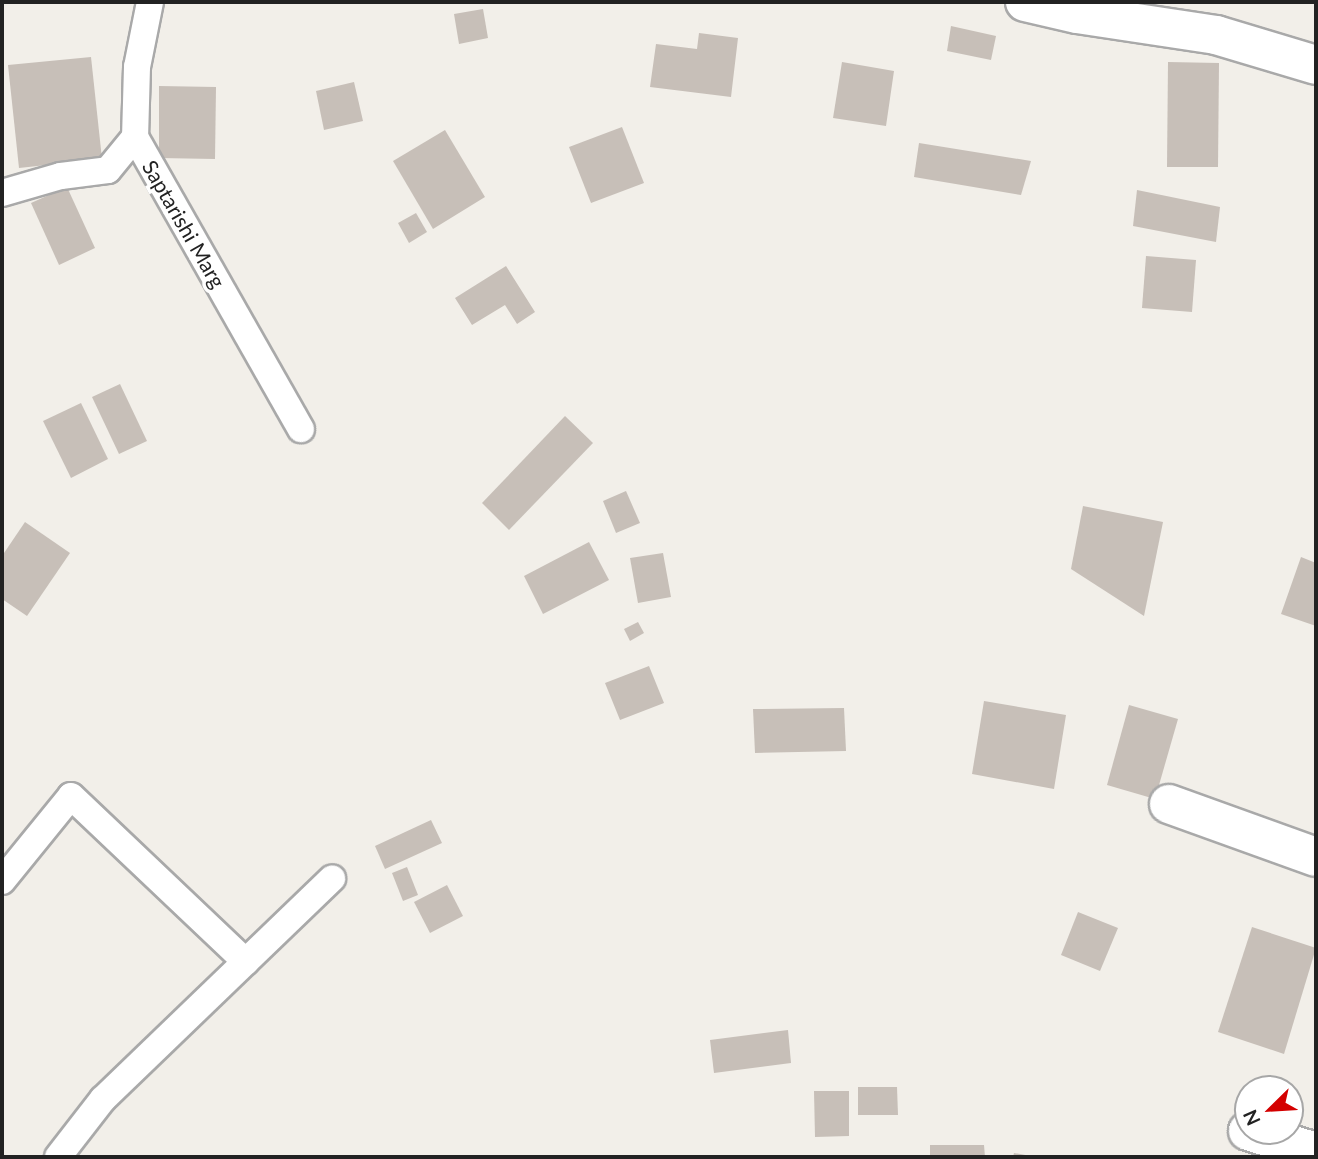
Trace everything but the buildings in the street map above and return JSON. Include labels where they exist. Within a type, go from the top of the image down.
[{"type":"street","points":[[1025,2],[1076,14],[1216,35],[1316,65]]},
{"type":"street","points":[[1169,804],[1316,857]]},
{"type":"street","points":[[1293,1145],[1316,1152]]},
{"type":"lane","name":"Saptarishi Marg","points":[[150,2],[137,66],[135,137],[301,429]]},
{"type":"lane","points":[[2,193],[61,176],[108,170],[135,137]]},
{"type":"lane","points":[[2,881],[71,796],[246,962]]},
{"type":"lane","points":[[58,1157],[103,1099],[332,878]]}]
